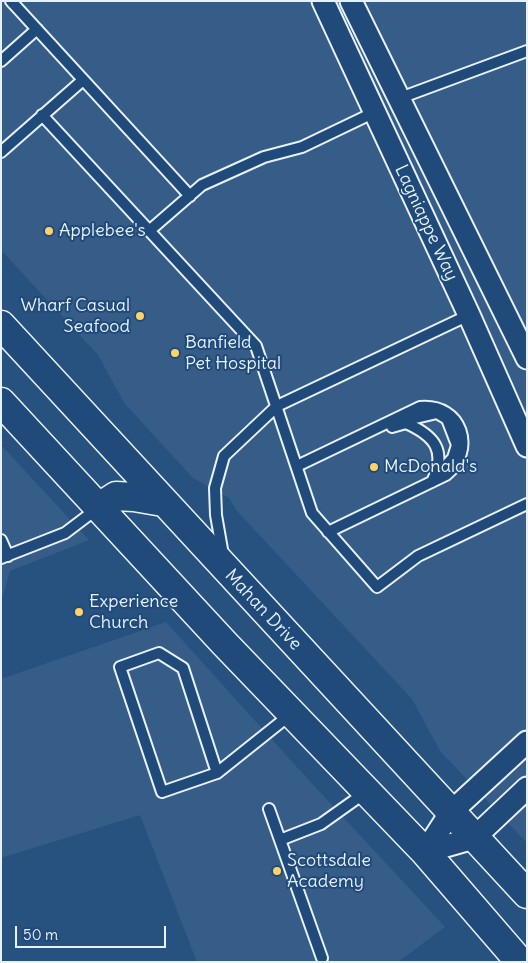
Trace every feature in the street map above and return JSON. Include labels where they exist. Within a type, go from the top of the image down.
[{"type":"main road","name":"Mahan Drive","points":[[1,325],[527,894]]},
{"type":"main road","points":[[1,402],[292,714],[425,852],[509,958]]},
{"type":"main road","points":[[99,507],[116,496],[163,502]]},
{"type":"street","name":"Lagniappe Way","points":[[323,1],[469,315],[527,446]]},
{"type":"street","name":"Lagniappe Way","points":[[352,1],[527,358]]},
{"type":"street","points":[[375,112],[400,98]]},
{"type":"street","points":[[469,315],[500,303]]},
{"type":"street","points":[[425,852],[451,812],[527,742]]},
{"type":"street","points":[[425,852],[474,838],[527,788]]},
{"type":"lane","points":[[11,1],[190,196]]},
{"type":"lane","points":[[1,61],[37,29]]},
{"type":"lane","points":[[400,98],[527,51]]},
{"type":"lane","points":[[1,152],[82,80]]},
{"type":"lane","points":[[150,231],[190,196],[211,181],[264,157],[302,147],[375,112]]},
{"type":"lane","points":[[42,115],[256,346],[312,513],[377,586],[418,556],[527,504]]},
{"type":"lane","points":[[225,569],[215,498],[215,488],[224,456],[277,406],[469,315]]},
{"type":"lane","points":[[297,466],[420,407],[429,406],[437,408],[452,417],[462,429],[462,447],[457,466],[432,482],[328,532]]},
{"type":"lane","points":[[297,466],[320,462],[413,417],[437,413],[447,419],[457,445],[453,458],[432,482]]},
{"type":"lane","points":[[396,424],[406,423],[421,430],[435,444],[440,455],[438,470],[432,482]]},
{"type":"lane","points":[[1,540],[5,557],[65,532],[99,507]]},
{"type":"lane","points":[[217,772],[183,668],[159,653],[120,667],[162,792],[217,772],[292,714]]},
{"type":"lane","points":[[280,840],[321,824],[367,791]]},
{"type":"lane","points":[[269,809],[322,958]]},
{"type":"shaded area","points":[[1,1],[527,1],[527,843],[440,751],[412,699],[237,511],[229,498],[193,478],[125,404],[98,355],[1,250]]},
{"type":"shaded area","points":[[1,445],[89,540],[10,571],[1,602]]},
{"type":"shaded area","points":[[166,622],[445,927],[398,962],[197,962],[140,815],[1,858],[1,679]]},
{"type":"place","name":"Applebee's","points":[[49,231]]},
{"type":"place","name":"Wharf Casual Seafood","points":[[140,316]]},
{"type":"place","name":"Banfield Pet Hospital","points":[[175,353]]},
{"type":"place","name":"McDonald's","points":[[374,467]]},
{"type":"place","name":"Experience Church","points":[[79,612]]},
{"type":"place","name":"Scottsdale Academy","points":[[277,871]]}]
